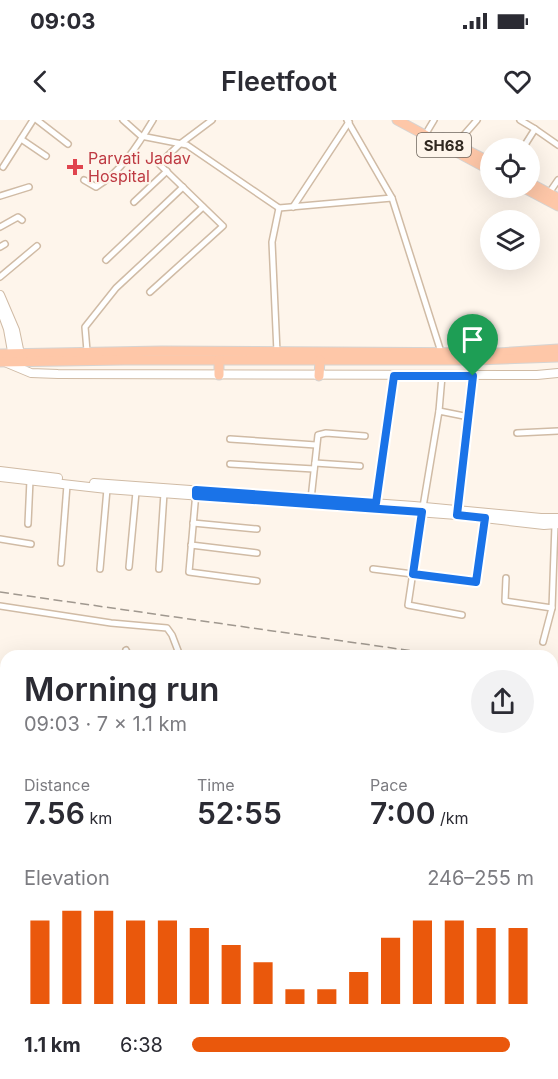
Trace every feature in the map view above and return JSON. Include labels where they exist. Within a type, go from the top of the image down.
[{"type":"main road","name":"SH68","points":[[397,120],[480,165]]},
{"type":"main road","name":"SH68","points":[[409,120],[480,157]]},
{"type":"main road","points":[[540,188],[558,198]]},
{"type":"main road","points":[[540,196],[558,206]]},
{"type":"main road","points":[[10,358],[87,351],[498,353],[558,349]]},
{"type":"main road","points":[[219,375],[221,352]]},
{"type":"main road","points":[[10,358],[221,352],[320,360],[475,360],[558,357]]},
{"type":"main road","points":[[319,376],[320,360]]},
{"type":"street","points":[[3,167],[35,120],[68,144]]},
{"type":"street","points":[[123,120],[143,136],[187,145],[279,208],[392,198]]},
{"type":"street","points":[[84,180],[93,187],[99,186],[139,145],[153,120]]},
{"type":"street","points":[[150,292],[223,225],[159,164],[180,144],[212,120]]},
{"type":"street","points":[[428,130],[434,120]]},
{"type":"street","points":[[456,144],[477,120]]},
{"type":"street","points":[[520,120],[558,145]]},
{"type":"street","points":[[293,207],[348,121],[392,198],[441,352]]},
{"type":"street","points":[[529,138],[535,129]]},
{"type":"street","points":[[21,139],[46,156]]},
{"type":"street","points":[[134,202],[166,171]]},
{"type":"street","points":[[549,193],[558,180]]},
{"type":"street","points":[[0,196],[29,187]]},
{"type":"street","points":[[106,260],[183,187]]},
{"type":"street","points":[[87,351],[85,327],[116,288],[203,207]]},
{"type":"street","points":[[277,352],[272,242],[279,208]]},
{"type":"street","points":[[0,227],[18,217],[22,220]]},
{"type":"street","points":[[0,277],[37,246]]},
{"type":"street","points":[[0,295],[15,330],[10,358]]},
{"type":"street","points":[[0,307],[9,329],[10,358]]},
{"type":"street","points":[[10,358],[32,373],[319,376],[473,376],[558,373]]},
{"type":"street","points":[[457,512],[475,360]]},
{"type":"street","points":[[376,503],[394,376]]},
{"type":"street","points":[[442,376],[408,605],[462,615]]},
{"type":"street","points":[[438,411],[469,417]]},
{"type":"street","points":[[517,433],[558,431]]},
{"type":"street","points":[[311,501],[318,435],[326,433],[365,436]]},
{"type":"street","points":[[230,439],[316,445]]},
{"type":"street","points":[[230,464],[360,466]]},
{"type":"street","points":[[0,471],[196,493],[541,518],[557,522]]},
{"type":"street","points":[[0,477],[136,492],[196,493]]},
{"type":"street","points":[[28,524],[30,480]]},
{"type":"street","points":[[61,563],[67,485]]},
{"type":"street","points":[[100,569],[107,489]]},
{"type":"street","points":[[129,567],[136,492]]},
{"type":"street","points":[[196,493],[189,572],[257,581]]},
{"type":"street","points":[[159,569],[164,494]]},
{"type":"street","points":[[311,501],[376,503],[423,509]]},
{"type":"street","points":[[457,512],[529,524],[557,522]]},
{"type":"street","points":[[373,569],[476,582],[485,518]]},
{"type":"street","points":[[543,642],[552,608],[557,522]]},
{"type":"street","points":[[193,523],[257,529]]},
{"type":"street","points":[[0,539],[31,544]]},
{"type":"street","points":[[191,545],[257,553]]},
{"type":"street","points":[[506,578],[505,601],[552,608]]},
{"type":"street","points":[[0,606],[111,623],[167,628],[178,650]]},
{"type":"railway","points":[[0,592],[406,650]]},
{"type":"place","name":"Parvati Jadav Hospital","points":[[75,167]]},
{"type":"route","points":[[394,376],[473,376],[457,515],[485,518],[476,582],[469,583],[413,574],[422,512],[196,496],[196,490],[376,503],[394,376]]}]
